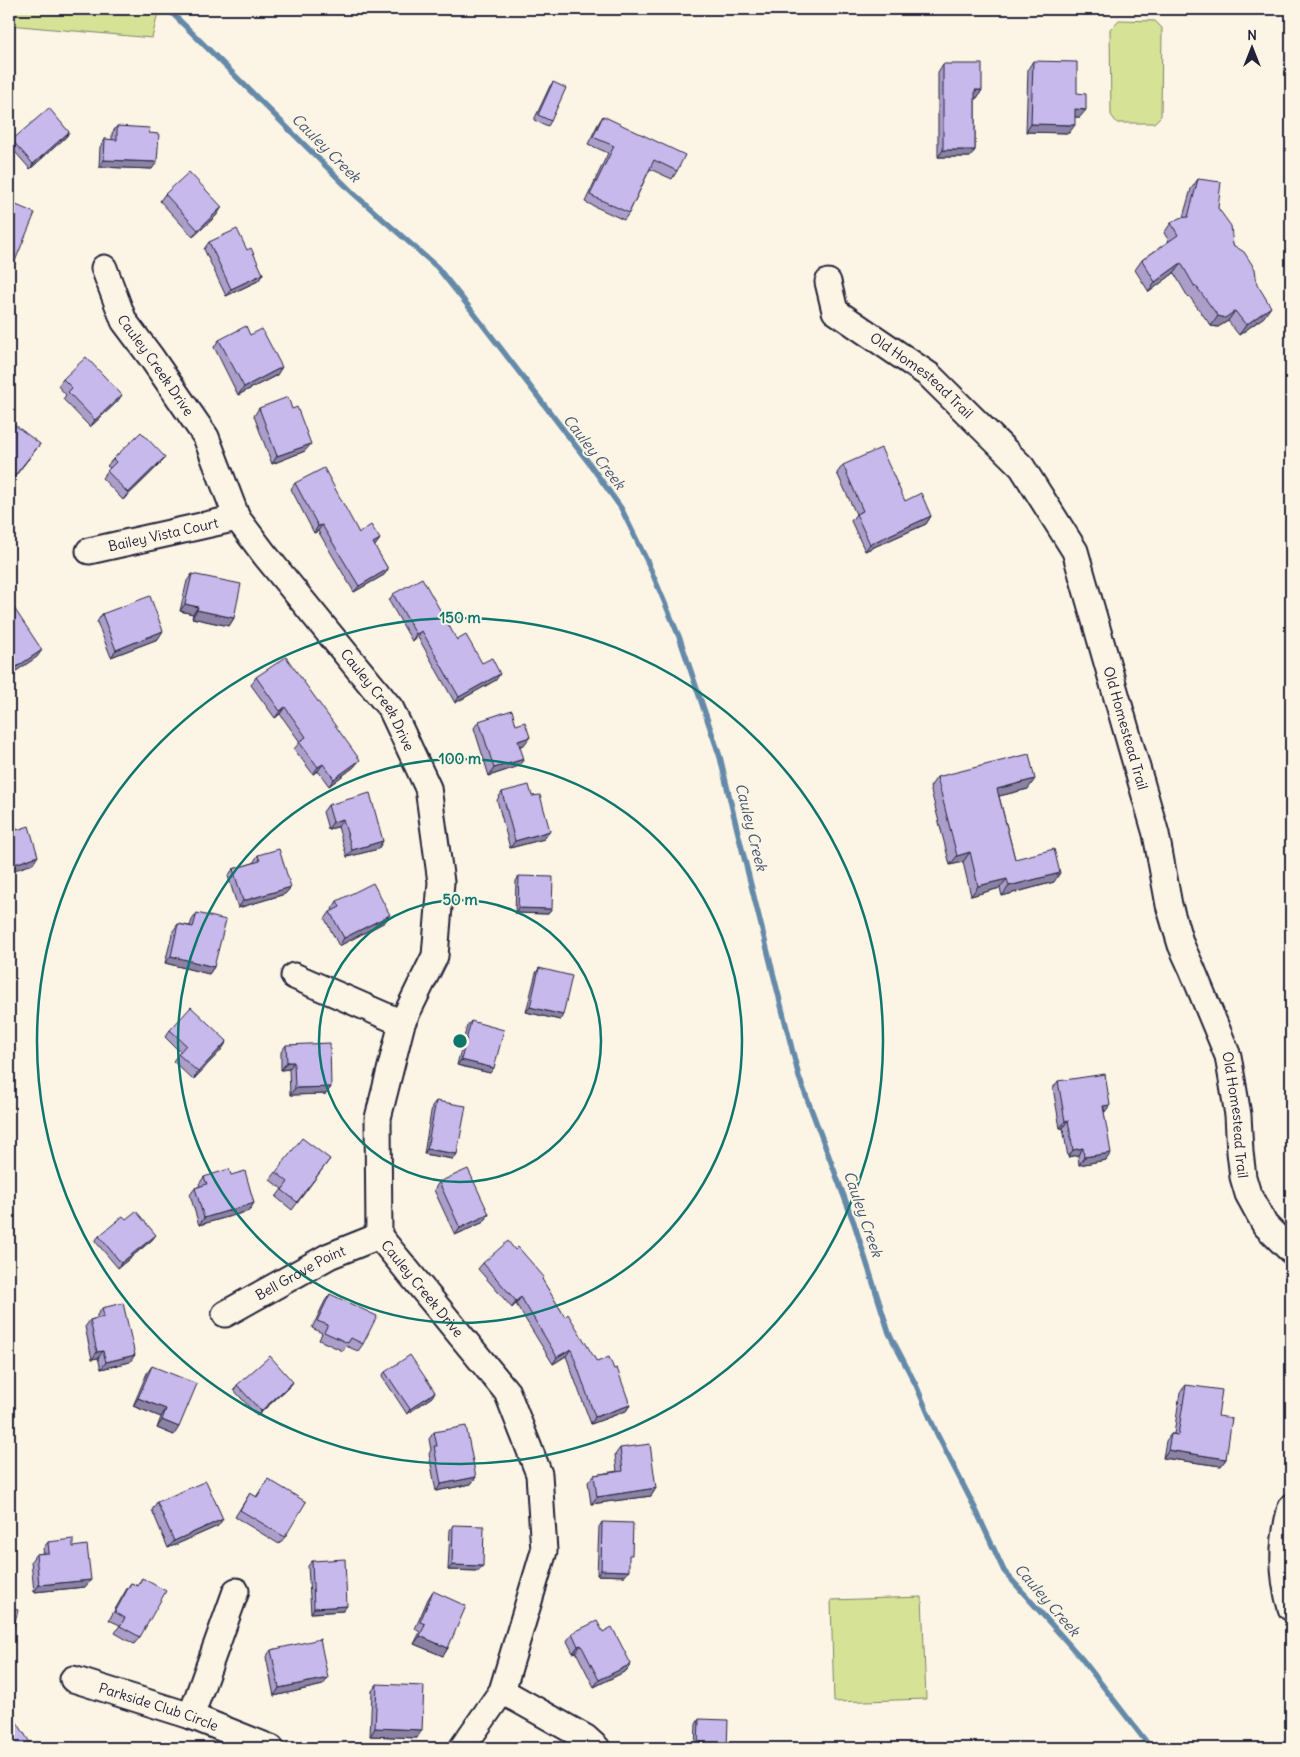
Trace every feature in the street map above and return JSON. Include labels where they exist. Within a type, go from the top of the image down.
[{"type":"street","name":"Cauley Creek Drive","points":[[104,268],[124,321],[206,437],[237,518],[265,555],[392,709],[428,788],[441,882],[435,956],[402,1023],[378,1118],[379,1236],[507,1392],[539,1474],[544,1551],[502,1691],[462,1748]]},
{"type":"street","name":"Old Homestead Trail","points":[[828,282],[835,311],[929,374],[1022,467],[1075,551],[1156,834],[1169,905],[1178,937],[1228,1056],[1238,1115],[1243,1177],[1248,1194],[1265,1225],[1291,1251]]},
{"type":"street","name":"Bailey Vista Court","points":[[89,551],[237,518]]},
{"type":"street","points":[[294,976],[402,1023]]},
{"type":"street","name":"Bell Grove Point","points":[[225,1314],[329,1256],[379,1236]]},
{"type":"street","points":[[1291,1507],[1285,1528],[1283,1562],[1291,1608]]},
{"type":"street","points":[[191,1716],[236,1591]]},
{"type":"street","name":"Parkside Club Circle","points":[[73,1679],[191,1716],[271,1748]]},
{"type":"street","points":[[502,1691],[586,1738],[597,1748]]},
{"type":"green space","points":[[9,9],[159,9],[152,38],[9,25]]},
{"type":"green space","points":[[1119,20],[1155,21],[1162,28],[1161,116],[1154,123],[1117,123],[1111,115],[1110,29]]},
{"type":"green space","points":[[922,1597],[926,1699],[834,1702],[831,1600]]},
{"type":"building","points":[[1033,61],[1077,62],[1077,93],[1086,94],[1086,110],[1075,109],[1075,125],[1031,124]]},
{"type":"building","points":[[943,64],[982,64],[982,90],[975,90],[975,150],[943,150]]},
{"type":"building","points":[[553,82],[566,88],[551,121],[538,115]]},
{"type":"building","points":[[49,108],[69,132],[33,164],[12,140]]},
{"type":"building","points":[[603,116],[685,155],[677,171],[654,160],[629,213],[590,195],[614,146],[593,137]]},
{"type":"building","points":[[117,126],[150,128],[149,133],[159,134],[157,162],[104,160],[105,139],[117,140]]},
{"type":"building","points":[[189,172],[222,207],[198,230],[165,194]]},
{"type":"building","points":[[1198,179],[1221,182],[1218,208],[1231,226],[1233,245],[1244,252],[1255,269],[1257,284],[1271,307],[1246,325],[1235,311],[1225,318],[1218,316],[1195,287],[1181,263],[1155,282],[1142,260],[1178,235],[1171,223],[1179,218],[1188,217]]},
{"type":"building","points":[[9,202],[35,213],[15,261],[9,258]]},
{"type":"building","points":[[237,229],[247,250],[251,248],[263,274],[231,289],[209,242]]},
{"type":"building","points":[[246,326],[250,335],[262,329],[282,367],[244,387],[219,340]]},
{"type":"building","points":[[86,357],[122,395],[95,420],[68,392],[72,388],[63,379]]},
{"type":"building","points":[[288,397],[292,409],[297,407],[311,444],[277,456],[259,408]]},
{"type":"building","points":[[11,422],[40,444],[9,483],[9,426]]},
{"type":"building","points":[[141,432],[165,457],[128,493],[107,471],[116,462],[113,459]]},
{"type":"building","points":[[881,448],[905,501],[921,493],[931,516],[870,544],[856,514],[863,511],[843,465]]},
{"type":"building","points":[[324,468],[359,533],[371,525],[380,539],[373,543],[388,569],[359,586],[322,525],[318,526],[295,483]]},
{"type":"building","points":[[192,574],[241,584],[234,618],[197,610],[198,607],[185,604]]},
{"type":"building","points":[[422,578],[457,640],[466,635],[482,663],[492,658],[500,674],[459,697],[422,631],[416,634],[393,594]]},
{"type":"building","points":[[150,596],[163,631],[116,650],[102,614]]},
{"type":"building","points":[[12,605],[42,650],[9,672],[9,607]]},
{"type":"building","points":[[286,657],[360,760],[334,779],[323,764],[318,767],[299,742],[306,737],[285,707],[280,711],[256,677]]},
{"type":"building","points":[[512,710],[516,725],[525,722],[530,737],[518,741],[524,759],[494,768],[479,721]]},
{"type":"building","points":[[1029,754],[1035,779],[997,789],[1015,859],[1054,849],[1060,873],[1009,886],[1007,879],[978,886],[970,852],[957,856],[937,777]]},
{"type":"building","points":[[529,785],[532,796],[540,795],[550,831],[515,841],[502,792]]},
{"type":"building","points":[[370,793],[383,841],[352,850],[343,819],[333,822],[328,805]]},
{"type":"building","points":[[9,804],[17,830],[29,826],[38,856],[9,866]]},
{"type":"building","points":[[279,849],[291,887],[243,901],[233,869],[260,861],[258,855]]},
{"type":"building","points":[[519,876],[553,877],[552,909],[518,908]]},
{"type":"building","points":[[373,883],[390,915],[344,938],[330,912],[340,907],[337,901]]},
{"type":"building","points":[[197,913],[226,920],[214,967],[171,956],[178,924],[193,927]]},
{"type":"building","points":[[539,968],[572,976],[563,1015],[530,1007]]},
{"type":"building","points":[[191,1007],[227,1041],[198,1072],[178,1054],[186,1045],[170,1030]]},
{"type":"building","points":[[471,1021],[504,1030],[494,1068],[461,1060]]},
{"type":"building","points":[[330,1043],[331,1087],[295,1088],[294,1062],[287,1062],[286,1045]]},
{"type":"building","points":[[1105,1074],[1110,1105],[1103,1106],[1111,1153],[1084,1157],[1083,1148],[1073,1150],[1068,1120],[1065,1121],[1058,1081]]},
{"type":"building","points":[[436,1101],[466,1106],[457,1154],[427,1149]]},
{"type":"building","points":[[302,1138],[330,1159],[297,1202],[282,1190],[288,1182],[276,1172]]},
{"type":"building","points":[[229,1169],[231,1175],[245,1171],[254,1203],[204,1218],[195,1188],[207,1184],[204,1177]]},
{"type":"building","points":[[468,1169],[489,1214],[460,1228],[439,1182]]},
{"type":"building","points":[[136,1211],[156,1235],[121,1263],[99,1236],[123,1216],[126,1219]]},
{"type":"building","points":[[508,1241],[515,1250],[518,1247],[544,1277],[542,1279],[565,1317],[568,1314],[597,1362],[609,1357],[614,1369],[617,1368],[630,1405],[595,1417],[571,1349],[557,1357],[521,1297],[516,1301],[483,1263]]},
{"type":"building","points":[[330,1294],[377,1316],[363,1344],[351,1338],[348,1343],[324,1332],[328,1325],[317,1321]]},
{"type":"building","points":[[123,1303],[135,1355],[106,1362],[103,1351],[97,1352],[90,1320],[104,1317],[102,1308]]},
{"type":"building","points":[[410,1355],[435,1392],[410,1409],[385,1372]]},
{"type":"building","points":[[270,1356],[293,1382],[261,1411],[237,1385]]},
{"type":"building","points":[[152,1366],[197,1384],[179,1427],[162,1420],[166,1409],[138,1398]]},
{"type":"building","points":[[1186,1385],[1222,1390],[1218,1416],[1232,1418],[1226,1459],[1168,1450],[1171,1434],[1178,1435]]},
{"type":"building","points":[[466,1426],[476,1477],[441,1484],[434,1446],[437,1446],[434,1432]]},
{"type":"building","points":[[650,1444],[656,1488],[597,1497],[594,1475],[623,1471],[620,1448]]},
{"type":"building","points":[[268,1479],[306,1502],[285,1537],[240,1510],[250,1493],[257,1497]]},
{"type":"building","points":[[206,1481],[223,1519],[174,1541],[157,1502]]},
{"type":"building","points":[[602,1522],[633,1523],[632,1555],[629,1555],[629,1571],[601,1570]]},
{"type":"building","points":[[453,1525],[484,1526],[483,1566],[452,1565]]},
{"type":"building","points":[[73,1539],[73,1547],[87,1545],[91,1580],[39,1585],[36,1554],[49,1553],[48,1542]]},
{"type":"building","points":[[345,1559],[347,1606],[314,1608],[312,1561]]},
{"type":"building","points":[[142,1578],[166,1591],[140,1637],[120,1626],[125,1618],[115,1612],[131,1583],[138,1586]]},
{"type":"building","points":[[433,1591],[466,1606],[448,1648],[420,1636],[425,1624],[420,1622]]},
{"type":"building","points":[[9,1607],[18,1610],[9,1645]]},
{"type":"building","points":[[597,1621],[603,1632],[612,1627],[631,1664],[599,1680],[581,1645],[578,1646],[572,1633]]},
{"type":"building","points":[[320,1639],[328,1678],[279,1688],[271,1650]]},
{"type":"building","points":[[377,1684],[424,1686],[422,1730],[375,1728]]},
{"type":"building","points":[[9,1710],[31,1744],[24,1748],[9,1748]]},
{"type":"building","points":[[699,1719],[728,1720],[727,1748],[698,1748]]},
{"type":"waterway","name":"Cauley Creek","points":[[168,9],[353,193],[437,267],[589,463],[621,508],[648,563],[680,639],[720,757],[799,1077],[854,1223],[889,1333],[916,1385],[936,1432],[975,1508],[1004,1571],[1082,1659],[1151,1748]]}]
